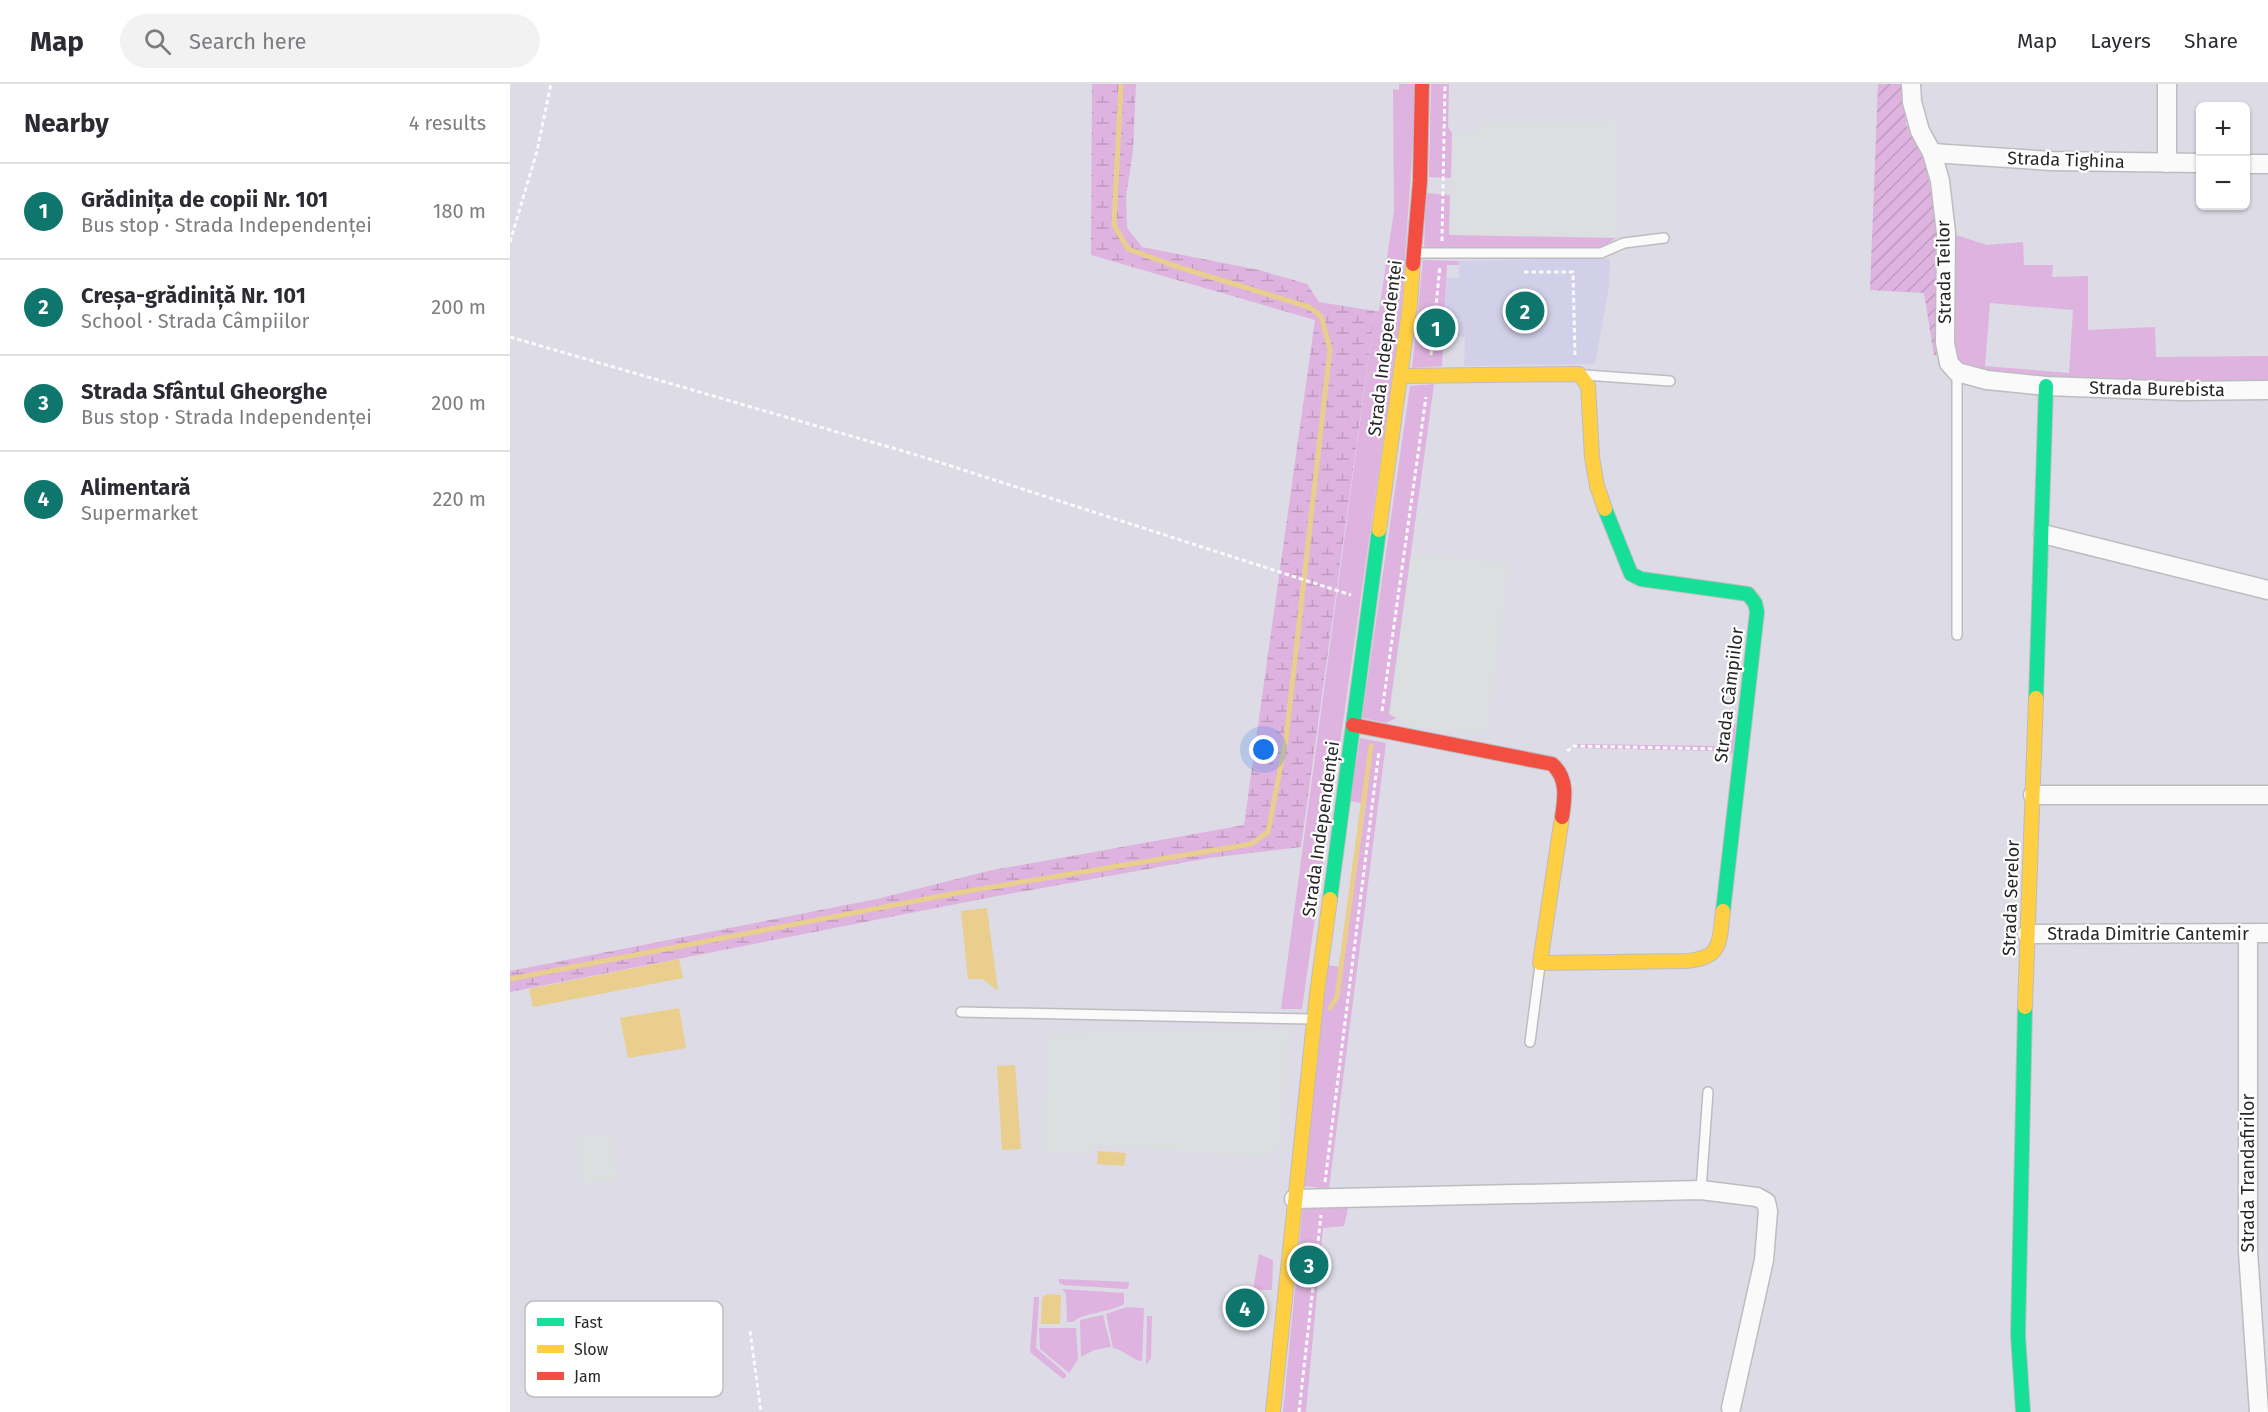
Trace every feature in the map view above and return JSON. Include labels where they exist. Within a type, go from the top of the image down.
[{"type":"street","name":"Strada Independenței","points":[[1273,1412],[1314,1019],[1401,376],[1415,253],[1420,181],[1422,84]]},
{"type":"street","name":"Strada Teilor","points":[[1911,84],[1912,102],[1920,131],[1932,153],[1940,181],[1946,233],[1945,343],[1949,363],[1957,372]]},
{"type":"street","points":[[2166,163],[2167,84]]},
{"type":"street","name":"Strada Tighina","points":[[1932,153],[2052,161],[2196,164]]},
{"type":"street","points":[[2250,164],[2268,164]]},
{"type":"street","points":[[1957,372],[1987,380],[2046,386]]},
{"type":"street","points":[[1401,376],[1579,374]]},
{"type":"street","name":"Strada Câmpiilor","points":[[1540,963],[1686,961],[1707,959],[1715,953],[1720,938],[1757,612],[1755,603],[1748,594],[1641,579],[1631,574],[1624,562],[1597,486],[1590,435],[1588,386],[1579,374]]},
{"type":"street","name":"Strada Burebista","points":[[2046,386],[2182,391],[2268,390]]},
{"type":"street","name":"Strada Serelor","points":[[2023,1412],[2018,1335],[2027,934],[2043,534],[2046,386]]},
{"type":"street","points":[[2043,534],[2268,590]]},
{"type":"street","points":[[1353,725],[1552,764],[1559,770],[1565,788],[1540,963]]},
{"type":"street","points":[[2033,795],[2268,795]]},
{"type":"street","name":"Strada Dimitrie Cantemir","points":[[2027,934],[2268,933]]},
{"type":"street","name":"Strada Trandafirilor","points":[[2248,934],[2248,1252],[2259,1412]]},
{"type":"street","points":[[1294,1199],[1701,1190],[1758,1197],[1766,1202],[1768,1211],[1764,1260],[1731,1408]]},
{"type":"lane","name":"Strada Independenței","points":[[1415,253],[1601,253],[1624,243],[1664,238]]},
{"type":"lane","points":[[1957,372],[1957,635]]},
{"type":"lane","points":[[1579,374],[1670,381]]},
{"type":"lane","points":[[1530,1042],[1540,963]]},
{"type":"lane","points":[[961,1012],[1314,1019]]},
{"type":"lane","points":[[1701,1190],[1708,1092]]},
{"type":"path","points":[[510,242],[537,151],[551,84]]},
{"type":"path","points":[[1524,272],[1573,272],[1574,350],[1579,374]]},
{"type":"path","points":[[510,337],[920,456],[1371,601]]},
{"type":"path","points":[[1552,764],[1574,746],[1716,748],[1740,752]]},
{"type":"path","points":[[750,1331],[761,1412]]},
{"type":"shaded area","points":[[1618,121],[1616,238],[1449,235],[1452,133],[1480,132],[1480,122]]},
{"type":"shaded area","points":[[1610,259],[1609,286],[1595,364],[1464,366],[1465,337],[1444,335],[1447,278],[1459,278],[1459,261]]},
{"type":"shaded area","points":[[1411,555],[1509,563],[1488,727],[1478,735],[1411,726],[1389,714]]},
{"type":"shaded area","points":[[987,908],[998,991],[983,979],[968,979],[961,911]]},
{"type":"shaded area","points":[[679,959],[683,978],[533,1007],[529,989]]},
{"type":"shaded area","points":[[679,1008],[686,1048],[628,1058],[620,1018]]},
{"type":"shaded area","points":[[1288,1029],[1280,1143],[1268,1157],[1093,1145],[1092,1154],[1043,1152],[1049,1034]]},
{"type":"shaded area","points":[[1015,1065],[1021,1149],[1002,1150],[997,1066]]},
{"type":"shaded area","points":[[612,1134],[617,1180],[582,1184],[577,1138]]},
{"type":"shaded area","points":[[1098,1151],[1126,1153],[1124,1166],[1097,1164]]},
{"type":"shaded area","points":[[1047,1294],[1061,1295],[1060,1324],[1041,1324],[1042,1298]]},
{"type":"green space","points":[[1092,84],[1136,84],[1133,151],[1126,197],[1127,228],[1142,247],[1259,270],[1307,284],[1319,302],[1375,311],[1301,847],[1209,858],[992,897],[510,992],[510,971],[877,899],[988,871],[1244,825],[1315,320],[1091,255]]},
{"type":"green space","points":[[1399,84],[1417,84],[1401,316],[1302,1009],[1281,1009],[1375,311],[1379,311],[1394,211],[1393,89],[1399,90]]},
{"type":"green space","points":[[1431,84],[1449,84],[1448,127],[1452,133],[1451,178],[1429,177]]},
{"type":"green space","points":[[1878,84],[1904,84],[1906,124],[1926,165],[1940,255],[1939,352],[1934,356],[1924,293],[1870,290]]},
{"type":"green space","points":[[1426,193],[1450,195],[1449,235],[1616,238],[1601,248],[1424,249]]},
{"type":"green space","points":[[1953,234],[1987,245],[2023,242],[2024,265],[2053,265],[2052,277],[2088,276],[2088,330],[2155,327],[2156,357],[2268,356],[2268,384],[2198,385],[1984,375],[1959,364],[1952,352]],"holes":[[[1990,303],[2073,310],[2069,373],[1985,366]]]},
{"type":"green space","points":[[1423,260],[1459,261],[1459,265],[1447,265],[1442,366],[1412,368]]},
{"type":"green space","points":[[1434,384],[1389,714],[1396,718],[1386,723],[1362,718],[1410,386]]},
{"type":"green space","points":[[1736,723],[1733,753],[1576,748],[1576,744],[1717,746]]},
{"type":"green space","points":[[1360,738],[1386,743],[1329,1189],[1304,1186],[1326,965],[1342,967],[1366,804],[1350,801]]},
{"type":"green space","points":[[1349,1205],[1344,1226],[1323,1228],[1306,1412],[1283,1412],[1303,1206]]},
{"type":"green space","points":[[1259,1254],[1273,1260],[1272,1290],[1253,1290]]},
{"type":"green space","points":[[1059,1279],[1129,1282],[1126,1289],[1064,1285],[1059,1283]]},
{"type":"green space","points":[[1062,1289],[1124,1293],[1124,1304],[1073,1322],[1067,1322],[1066,1294]]},
{"type":"green space","points":[[1034,1297],[1039,1297],[1036,1348],[1066,1374],[1063,1379],[1030,1352]]},
{"type":"green space","points":[[1127,1307],[1144,1308],[1142,1361],[1113,1348],[1106,1314]]},
{"type":"green space","points":[[1103,1315],[1111,1347],[1094,1350],[1081,1357],[1080,1320]]},
{"type":"green space","points":[[1147,1316],[1152,1316],[1151,1358],[1146,1365]]},
{"type":"green space","points":[[1039,1328],[1076,1328],[1078,1359],[1069,1373],[1040,1349]]},
{"type":"waterway","points":[[510,979],[962,892],[1251,844],[1268,832],[1286,739],[1330,349],[1321,316],[1309,307],[1175,266],[1128,249],[1114,225],[1121,84]]},
{"type":"waterway","points":[[1330,1008],[1337,997],[1371,746]]},
{"type":"traffic: fast","points":[[2036,698],[2046,386]]},
{"type":"traffic: fast","points":[[1605,509],[1631,574],[1641,579],[1748,594],[1755,603],[1757,612],[1723,911]]},
{"type":"traffic: fast","points":[[1330,899],[1379,530]]},
{"type":"traffic: fast","points":[[2023,1412],[2018,1335],[2025,1007]]},
{"type":"traffic: slow","points":[[1379,530],[1410,304],[1413,264]]},
{"type":"traffic: slow","points":[[1401,376],[1579,374],[1588,386],[1592,457],[1597,486],[1605,509]]},
{"type":"traffic: slow","points":[[2025,1007],[2036,698]]},
{"type":"traffic: slow","points":[[1562,817],[1540,963],[1698,959],[1713,952],[1717,946],[1723,911]]},
{"type":"traffic: slow","points":[[1273,1412],[1317,993],[1330,899]]},
{"type":"traffic: jam","points":[[1413,264],[1420,181],[1422,84]]},
{"type":"traffic: jam","points":[[1353,725],[1552,764],[1563,782],[1562,817]]},
{"type":"place","name":"Creșa-grădiniță Nr. 101","points":[[1525,311]]},
{"type":"place","name":"Grădinița de copii Nr. 101","points":[[1436,328]]},
{"type":"place","name":"Strada Sfântul Gheorghe","points":[[1309,1265]]},
{"type":"place","name":"Alimentară","points":[[1245,1308]]}]
